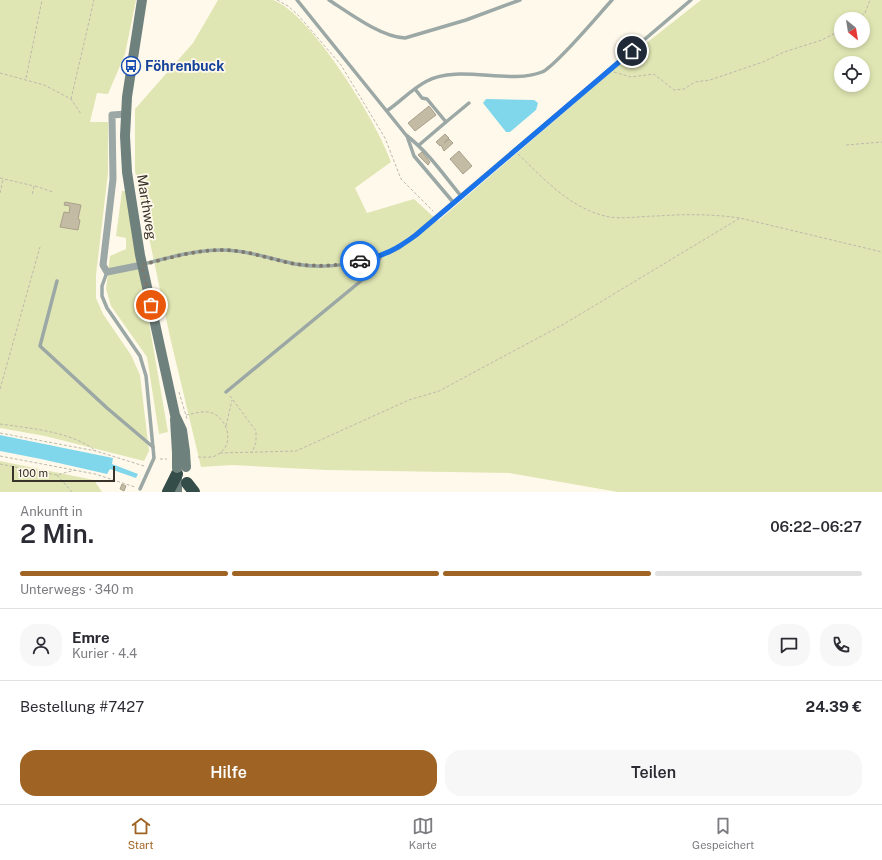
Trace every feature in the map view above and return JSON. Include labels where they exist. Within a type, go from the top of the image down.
[{"type":"highway","points":[[168,492],[180,470]]},
{"type":"main road","name":"Marthweg","points":[[142,0],[129,75],[126,114],[128,184],[142,265],[175,415],[182,430],[180,470],[177,492]]},
{"type":"main road","name":"Marthweg","points":[[180,470],[189,489]]},
{"type":"street","points":[[126,114],[112,115],[113,179],[103,265],[107,272],[142,265]]},
{"type":"lane","points":[[297,0],[388,110],[406,135],[414,156],[453,202]]},
{"type":"lane","points":[[328,0],[377,29],[398,38],[415,35],[466,20],[520,0]]},
{"type":"lane","points":[[388,110],[427,80],[439,77],[525,75],[541,72],[554,63],[612,0]]},
{"type":"lane","points":[[142,265],[190,254],[228,251],[241,252],[296,264],[322,265],[352,263],[382,256],[398,248],[437,216],[691,0]]},
{"type":"lane","points":[[415,89],[422,98],[427,99],[446,122]]},
{"type":"lane","points":[[419,145],[470,102]]},
{"type":"lane","points":[[406,135],[419,145],[461,196]]},
{"type":"lane","points":[[226,392],[373,271],[382,256]]},
{"type":"lane","points":[[107,272],[102,286],[102,296],[107,308],[140,356],[146,376],[154,458],[140,489]]},
{"type":"lane","points":[[57,281],[40,346],[107,408],[153,447]]},
{"type":"path","points":[[26,79],[42,0]]},
{"type":"path","points":[[71,99],[94,0]]},
{"type":"path","points":[[277,0],[288,6],[298,15],[341,65],[385,138],[401,179],[437,216]]},
{"type":"path","points":[[865,12],[870,0]]},
{"type":"path","points":[[609,71],[630,77],[654,74],[674,90],[684,89],[695,82],[710,80],[750,67],[784,52],[822,40],[834,34]]},
{"type":"path","points":[[0,73],[44,85],[71,99],[81,114]]},
{"type":"path","points":[[846,145],[882,142]]},
{"type":"path","points":[[514,150],[555,189],[577,205],[606,217],[694,214],[740,218],[882,252]]},
{"type":"path","points":[[0,178],[53,192]]},
{"type":"path","points":[[0,193],[3,179]]},
{"type":"path","points":[[32,196],[34,186]]},
{"type":"path","points":[[220,453],[296,451],[409,400],[439,391],[564,324],[740,218]]},
{"type":"path","points":[[0,389],[40,247]]},
{"type":"path","points":[[178,386],[186,415],[206,411],[216,414],[226,426]]},
{"type":"path","points":[[226,392],[256,431],[256,442],[252,453]]},
{"type":"path","points":[[197,457],[214,456],[224,449],[229,439],[226,426],[232,399]]},
{"type":"path","points":[[0,424],[63,436],[84,442],[96,451]]},
{"type":"path","points":[[0,434],[96,451],[150,468]]},
{"type":"path","points":[[0,456],[95,474],[140,489]]},
{"type":"path","points":[[154,458],[168,459]]},
{"type":"path","points":[[0,464],[57,475],[76,470]]},
{"type":"path","points":[[57,475],[72,492]]},
{"type":"green space","points":[[0,0],[136,0],[125,54],[108,94],[97,93],[90,122],[108,122],[108,173],[96,275],[96,298],[103,314],[131,355],[140,375],[149,451],[144,461],[45,436],[0,428]]},
{"type":"green space","points":[[218,0],[273,0],[288,9],[305,25],[323,47],[358,98],[384,145],[391,162],[355,188],[367,213],[414,199],[438,221],[626,59],[701,0],[882,0],[882,492],[618,492],[509,473],[326,470],[232,465],[201,467],[170,337],[135,171],[135,109],[193,43]]},
{"type":"green space","points":[[122,191],[126,191],[168,432],[159,434],[147,357],[111,306],[106,289],[110,256],[126,249],[126,238],[116,236]]},
{"type":"green space","points":[[0,461],[94,480],[102,492],[0,492]]},
{"type":"water","points":[[486,99],[534,100],[538,103],[536,110],[510,132],[506,132],[483,103]]},
{"type":"water","points":[[0,435],[113,458],[112,464],[138,474],[136,478],[110,469],[107,474],[0,451]]},
{"type":"building","points":[[429,106],[436,115],[415,131],[408,123]]},
{"type":"building","points":[[445,134],[449,138],[444,143],[449,139],[453,143],[444,151],[441,145],[440,146],[436,142]]},
{"type":"building","points":[[459,151],[472,166],[463,174],[450,159]]},
{"type":"building","points":[[422,152],[430,162],[428,165],[418,155]]},
{"type":"building","points":[[65,202],[81,205],[78,219],[80,220],[78,230],[60,227],[64,212],[69,213],[70,206],[64,205]]},
{"type":"building","points":[[122,484],[126,486],[124,491],[120,489]]},
{"type":"way so far","points":[[151,305],[142,265],[174,257],[209,251],[235,250],[296,264],[328,265],[360,261]]},
{"type":"place","name":"Föhrenbuck","points":[[131,66]]},
{"type":"route","points":[[360,261],[382,256],[398,248],[416,235],[632,51]]}]
